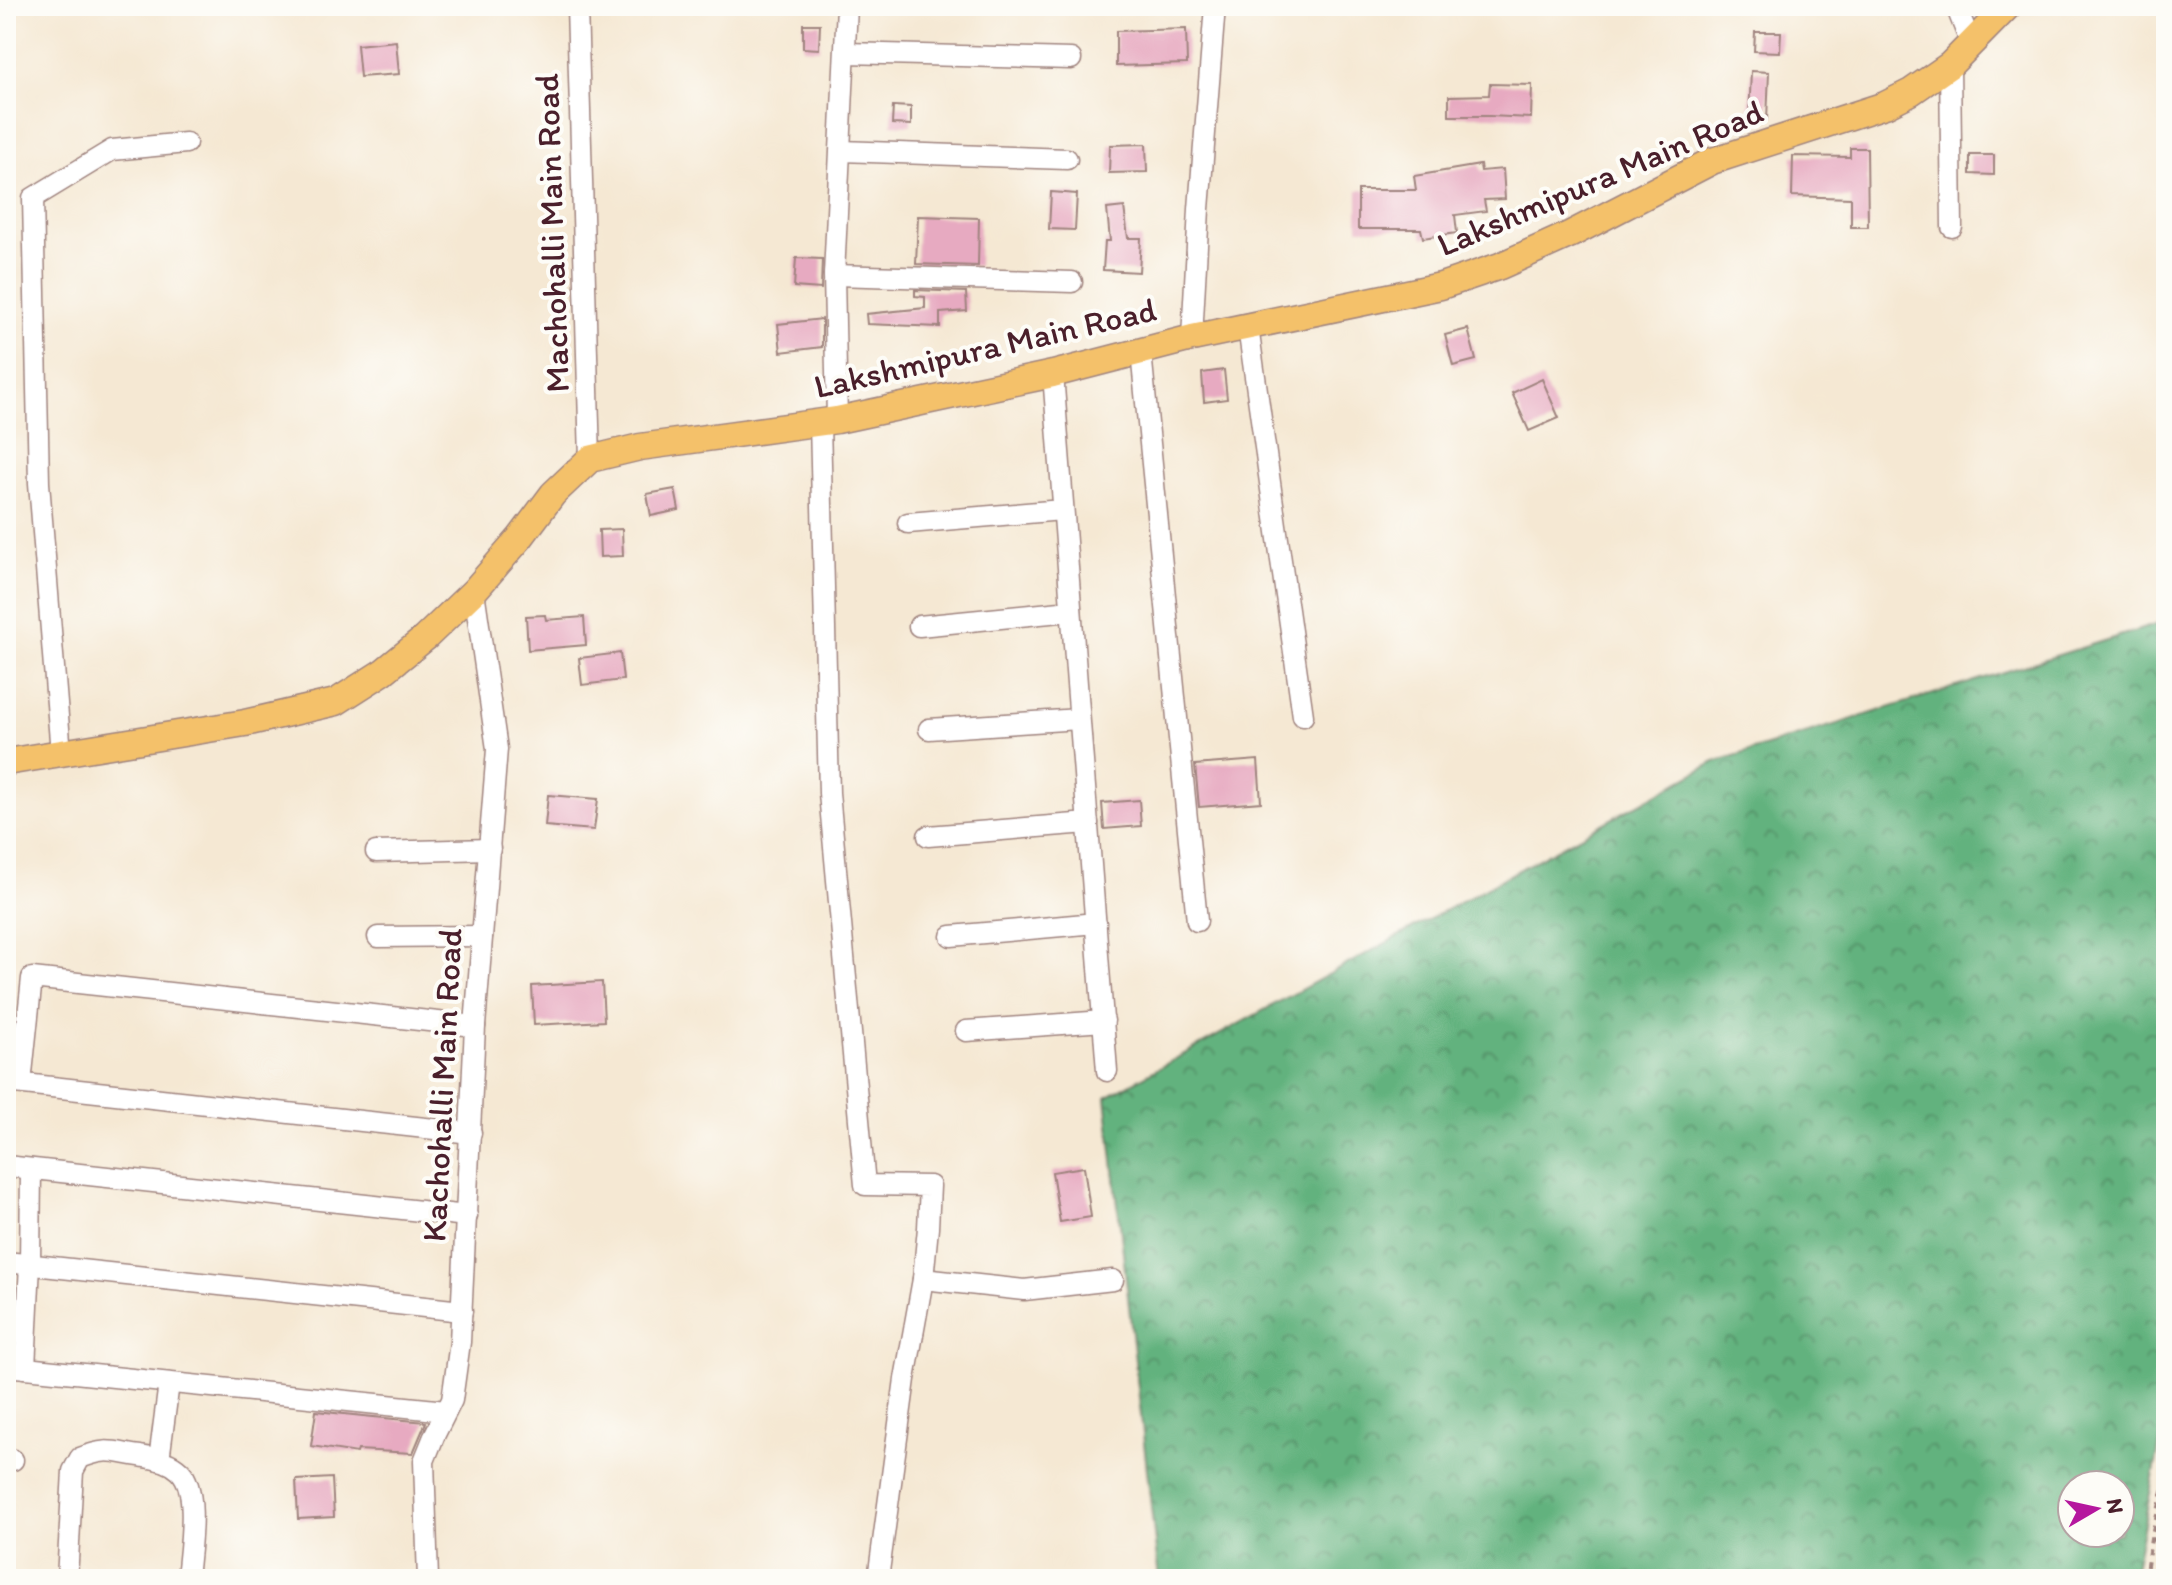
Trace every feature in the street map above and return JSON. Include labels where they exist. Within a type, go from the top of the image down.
[{"type":"main road","name":"Lakshmipura Main Road","points":[[6,762],[245,723],[336,702],[383,672],[425,638],[474,591],[553,494],[590,459],[640,447],[829,422],[1053,374],[1192,338],[1441,286],[1500,266],[1571,234],[1712,161],[1885,105],[1911,92],[1950,65],[2008,6]]},
{"type":"street","name":"Machohalli Main Road","points":[[577,6],[590,459]]},
{"type":"street","points":[[847,6],[829,422],[829,793],[865,1185],[930,1186],[923,1279],[905,1379],[878,1579]]},
{"type":"street","points":[[1192,338],[1215,6]]},
{"type":"street","points":[[1956,6],[1971,44]]},
{"type":"street","points":[[846,53],[1071,59]]},
{"type":"street","points":[[1950,65],[1952,227]]},
{"type":"street","points":[[61,753],[39,483],[33,198],[112,150],[186,143]]},
{"type":"street","points":[[841,151],[1067,159]]},
{"type":"street","points":[[834,275],[1072,282]]},
{"type":"street","points":[[1248,327],[1303,716]]},
{"type":"street","points":[[1141,352],[1197,921]]},
{"type":"street","points":[[1053,374],[1107,1071]]},
{"type":"street","points":[[908,523],[1062,510]]},
{"type":"street","name":"Kachohalli Main Road","points":[[428,1579],[424,1461],[452,1400],[462,1311],[475,1026],[497,749],[474,591]]},
{"type":"street","points":[[919,626],[1071,611]]},
{"type":"street","points":[[929,729],[1079,719]]},
{"type":"street","points":[[928,836],[1088,823]]},
{"type":"street","points":[[376,852],[490,849]]},
{"type":"street","points":[[951,936],[1096,923]]},
{"type":"street","points":[[378,937],[482,936]]},
{"type":"street","points":[[471,1133],[14,1082],[32,978],[475,1026]]},
{"type":"street","points":[[966,1031],[1104,1021]]},
{"type":"street","points":[[6,1166],[467,1216]]},
{"type":"street","points":[[31,1169],[30,1264],[15,1367],[446,1411]]},
{"type":"street","points":[[6,1262],[462,1311]]},
{"type":"street","points":[[923,1279],[1024,1290],[1113,1280]]},
{"type":"street","points":[[159,1460],[169,1383]]},
{"type":"street","points":[[67,1579],[73,1471],[80,1458],[101,1450],[159,1460],[180,1471],[189,1487],[191,1520],[187,1579]]},
{"type":"path","points":[[2145,1579],[2166,1479]]},
{"type":"path","points":[[2151,1539],[2166,1543]]},
{"type":"green space","points":[[2158,624],[2166,635],[2166,1413],[2133,1579],[1159,1579],[1106,1097],[1715,762]]},
{"type":"building","points":[[803,24],[820,24],[819,49],[803,48]]},
{"type":"building","points":[[1186,29],[1187,64],[1116,66],[1116,31]]},
{"type":"building","points":[[1755,32],[1781,32],[1780,52],[1754,51]]},
{"type":"building","points":[[396,41],[399,74],[360,77],[357,45]]},
{"type":"building","points":[[1751,71],[1769,72],[1767,120],[1749,119]]},
{"type":"building","points":[[1490,84],[1532,85],[1531,118],[1449,116],[1449,96],[1489,95]]},
{"type":"building","points":[[893,106],[911,107],[911,125],[892,124]]},
{"type":"building","points":[[1146,144],[1147,172],[1109,173],[1110,145]]},
{"type":"building","points":[[1850,148],[1867,148],[1868,227],[1851,227],[1851,198],[1792,196],[1793,156],[1850,157]]},
{"type":"building","points":[[1970,155],[1994,155],[1994,175],[1970,174]]},
{"type":"building","points":[[1480,165],[1481,171],[1503,169],[1505,199],[1484,200],[1486,211],[1455,215],[1457,233],[1423,238],[1421,229],[1358,229],[1358,190],[1416,190],[1414,176]]},
{"type":"building","points":[[1051,192],[1077,194],[1075,230],[1049,229]]},
{"type":"building","points":[[1124,207],[1128,238],[1141,238],[1139,272],[1103,270],[1105,241],[1110,241],[1107,209]]},
{"type":"building","points":[[918,216],[979,218],[978,266],[916,264]]},
{"type":"building","points":[[796,258],[822,259],[821,289],[794,287]]},
{"type":"building","points":[[915,290],[966,292],[967,311],[940,313],[940,327],[867,324],[866,314],[925,308],[925,297],[915,296]]},
{"type":"building","points":[[822,319],[822,347],[781,352],[778,324]]},
{"type":"building","points":[[1468,329],[1476,360],[1453,366],[1445,335]]},
{"type":"building","points":[[1224,370],[1227,399],[1204,402],[1202,373]]},
{"type":"building","points":[[1542,379],[1559,418],[1529,431],[1512,393]]},
{"type":"building","points":[[675,489],[679,510],[651,516],[647,494]]},
{"type":"building","points":[[622,529],[623,556],[600,557],[599,530]]},
{"type":"building","points":[[545,615],[546,620],[584,617],[586,645],[528,650],[526,616]]},
{"type":"building","points":[[620,653],[623,680],[582,685],[579,658]]},
{"type":"building","points":[[1258,760],[1261,802],[1199,807],[1195,765]]},
{"type":"building","points":[[548,795],[598,799],[594,830],[545,826]]},
{"type":"building","points":[[1139,800],[1141,826],[1104,829],[1102,803]]},
{"type":"building","points":[[602,982],[604,1021],[534,1025],[532,986]]},
{"type":"building","points":[[1084,1167],[1091,1217],[1060,1222],[1052,1172]]},
{"type":"building","points":[[316,1411],[426,1422],[413,1453],[358,1450],[357,1453],[311,1446]]},
{"type":"building","points":[[332,1478],[334,1517],[298,1519],[296,1480]]}]
